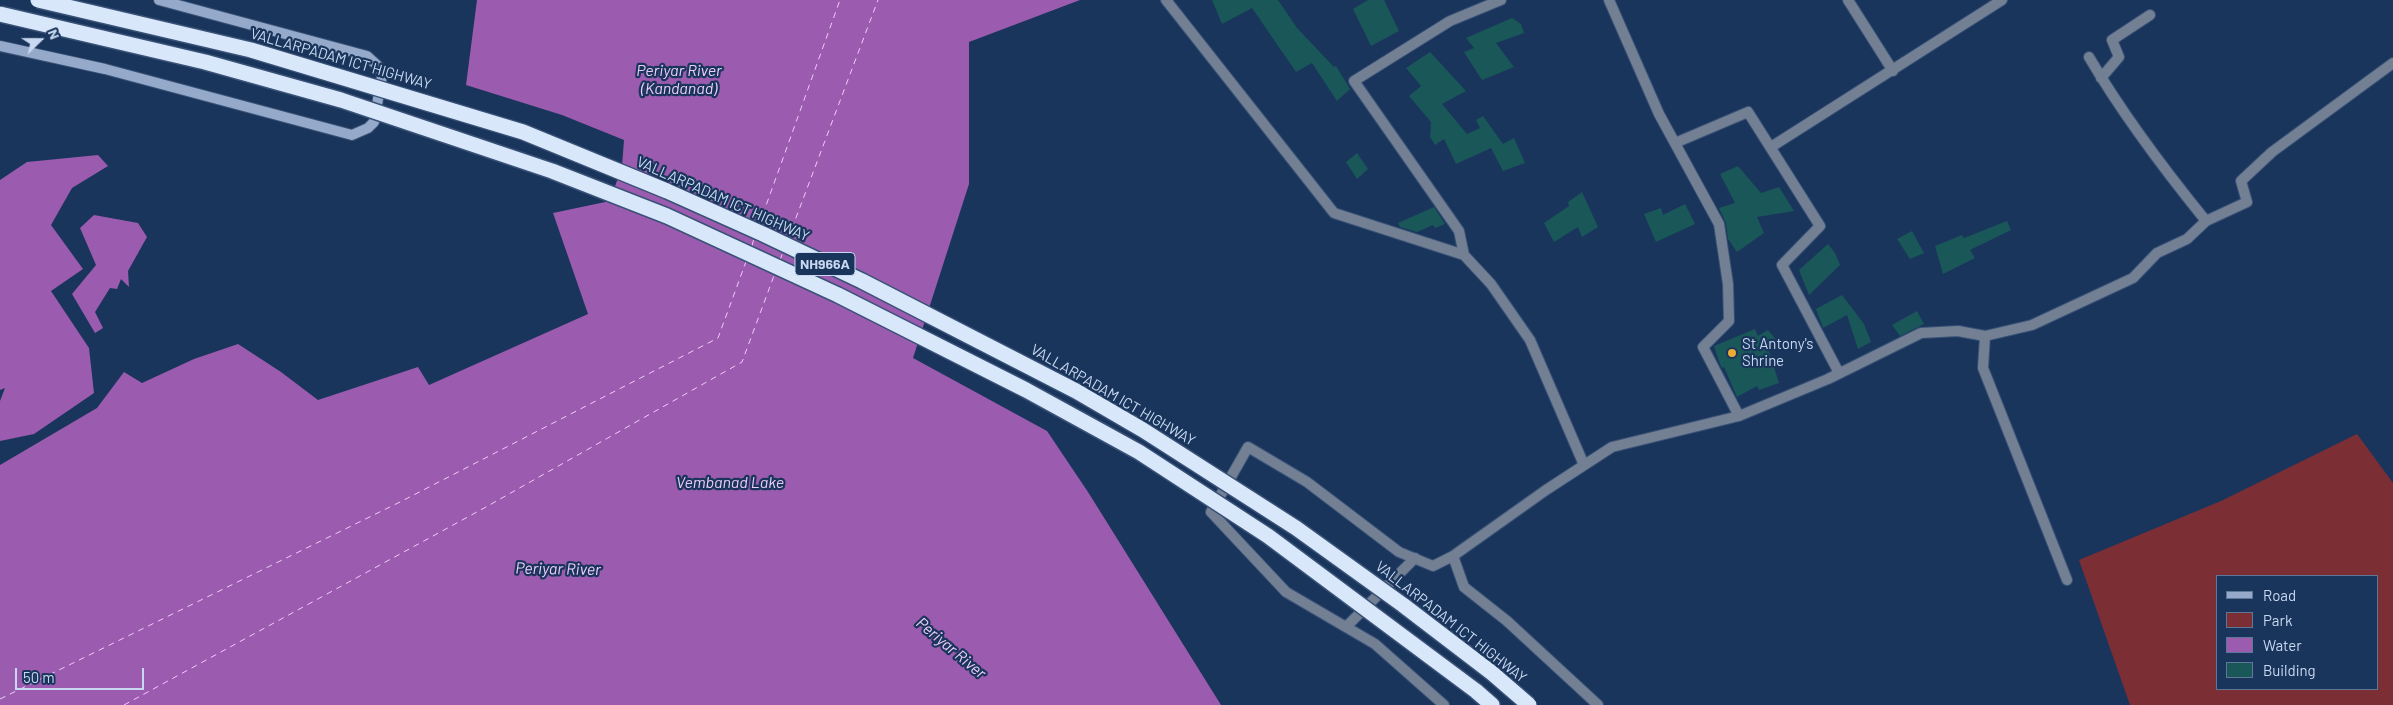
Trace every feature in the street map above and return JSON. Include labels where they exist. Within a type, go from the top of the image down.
[{"type":"highway","name":"VALLARPADAM ICT HIGHWAY","points":[[38,0],[251,50],[523,132],[667,191],[862,281],[1076,391],[1166,444],[1312,538],[1426,622],[1492,673],[1529,705]]},
{"type":"highway","name":"NH966A","points":[[0,14],[205,62],[341,100],[466,141],[552,171],[667,216],[829,291],[1026,390],[1139,452],[1268,536],[1476,691],[1492,705]]},
{"type":"street","points":[[0,46],[105,69],[352,135],[368,128],[374,122],[382,76],[379,67],[367,56],[159,0]]},
{"type":"street","points":[[1166,0],[1334,213],[1464,255],[1491,284],[1530,340],[1584,465]]},
{"type":"street","points":[[1464,255],[1459,231],[1354,81],[1450,21],[1502,0]]},
{"type":"street","points":[[1609,0],[1659,114],[1719,224],[1728,284],[1729,321],[1703,347],[1739,416]]},
{"type":"street","points":[[1848,0],[1893,71]]},
{"type":"street","points":[[1771,147],[2002,0]]},
{"type":"street","points":[[2101,78],[2118,57],[2112,40],[2150,15]]},
{"type":"street","points":[[2089,57],[2115,102],[2161,166],[2206,221]]},
{"type":"street","points":[[1444,705],[1375,644],[1286,592],[1211,512],[1248,446],[1308,482],[1399,552],[1433,566],[1453,556],[1503,519],[1612,448],[1739,416],[1839,373],[1921,333],[1958,331],[1985,336],[2032,325],[2133,278],[2158,254],[2187,239],[2206,221],[2247,202],[2241,181],[2272,152],[2393,63]]},
{"type":"street","points":[[1675,143],[1748,112],[1820,226],[1782,265],[1839,373]]},
{"type":"street","points":[[1985,336],[1982,368],[2067,580]]},
{"type":"street","points":[[1453,556],[1464,587],[1507,621],[1598,705]]},
{"type":"street","points":[[1346,627],[1415,558]]},
{"type":"green space","points":[[2357,434],[2393,483],[2393,705],[2130,705],[2079,560],[2221,501]]},
{"type":"water","name":"Vembanad Lake","points":[[477,0],[1080,0],[969,42],[969,184],[913,358],[1047,431],[1088,492],[1221,705],[0,705],[0,465],[97,408],[124,372],[142,383],[194,359],[238,344],[281,372],[318,400],[418,367],[429,385],[588,314],[553,213],[610,201],[622,166],[624,140],[562,115],[466,85]]},
{"type":"water","points":[[98,155],[108,166],[72,188],[51,225],[83,269],[51,291],[89,348],[94,393],[34,434],[0,441],[0,401],[5,388],[0,390],[0,180],[27,162]]},
{"type":"water","points":[[94,215],[138,223],[147,237],[128,271],[129,287],[121,279],[117,289],[110,288],[95,312],[103,328],[95,333],[72,294],[96,265],[80,228]]},
{"type":"building","points":[[1212,0],[1278,0],[1297,28],[1334,67],[1336,66],[1350,89],[1337,101],[1312,63],[1296,72],[1252,8],[1222,24]]},
{"type":"building","points":[[1368,0],[1384,0],[1399,31],[1371,46],[1353,9]]},
{"type":"building","points":[[1512,18],[1521,24],[1524,33],[1496,43],[1514,67],[1482,80],[1464,52],[1474,48],[1466,38]]},
{"type":"building","points":[[1430,52],[1466,91],[1442,104],[1467,134],[1480,128],[1476,120],[1483,116],[1503,144],[1514,138],[1525,163],[1503,171],[1491,148],[1456,164],[1444,139],[1435,145],[1430,137],[1431,122],[1409,96],[1421,86],[1406,68]]},
{"type":"building","points":[[1357,153],[1368,169],[1357,179],[1346,162]]},
{"type":"building","points":[[1738,166],[1761,193],[1779,187],[1794,211],[1757,217],[1764,233],[1737,252],[1728,239],[1726,223],[1719,208],[1735,203],[1720,174]]},
{"type":"building","points":[[1582,192],[1598,227],[1582,237],[1578,227],[1554,242],[1544,223],[1569,206],[1568,202]]},
{"type":"building","points":[[1685,204],[1695,224],[1656,242],[1644,214],[1661,208],[1663,215]]},
{"type":"building","points":[[1434,207],[1445,224],[1435,228],[1433,225],[1417,232],[1400,227],[1398,223]]},
{"type":"building","points":[[2007,221],[2011,230],[1970,250],[1975,258],[1943,274],[1935,246],[1962,235],[1964,238]]},
{"type":"building","points":[[1912,231],[1924,253],[1910,259],[1897,239]]},
{"type":"building","points":[[1828,244],[1835,253],[1840,265],[1809,295],[1799,270]]},
{"type":"building","points":[[1842,295],[1864,324],[1871,342],[1858,349],[1847,315],[1823,328],[1816,309]]},
{"type":"building","points":[[1917,311],[1924,324],[1900,336],[1892,325]]},
{"type":"building","points":[[1755,329],[1758,336],[1768,330],[1779,343],[1768,348],[1779,383],[1759,390],[1757,386],[1737,397],[1724,367],[1722,368],[1720,364],[1714,346]]},
{"type":"ferry route","points":[[759,225],[840,0]]},
{"type":"ferry route","points":[[788,239],[878,0]]},
{"type":"ferry route","points":[[752,246],[754,238]]},
{"type":"ferry route","points":[[780,260],[783,252]]},
{"type":"ferry route","points":[[0,699],[400,502],[718,338],[747,259]]},
{"type":"ferry route","points":[[124,705],[486,507],[742,362],[775,273]]},
{"type":"place","name":"St Antony's Shrine","points":[[1732,353]]},
{"type":"water label","name":"Periyar River (Kandanad)","points":[[679,80]]},
{"type":"water label","name":"Periyar River","points":[[558,569]]},
{"type":"water label","name":"Periyar River","points":[[951,648]]}]
